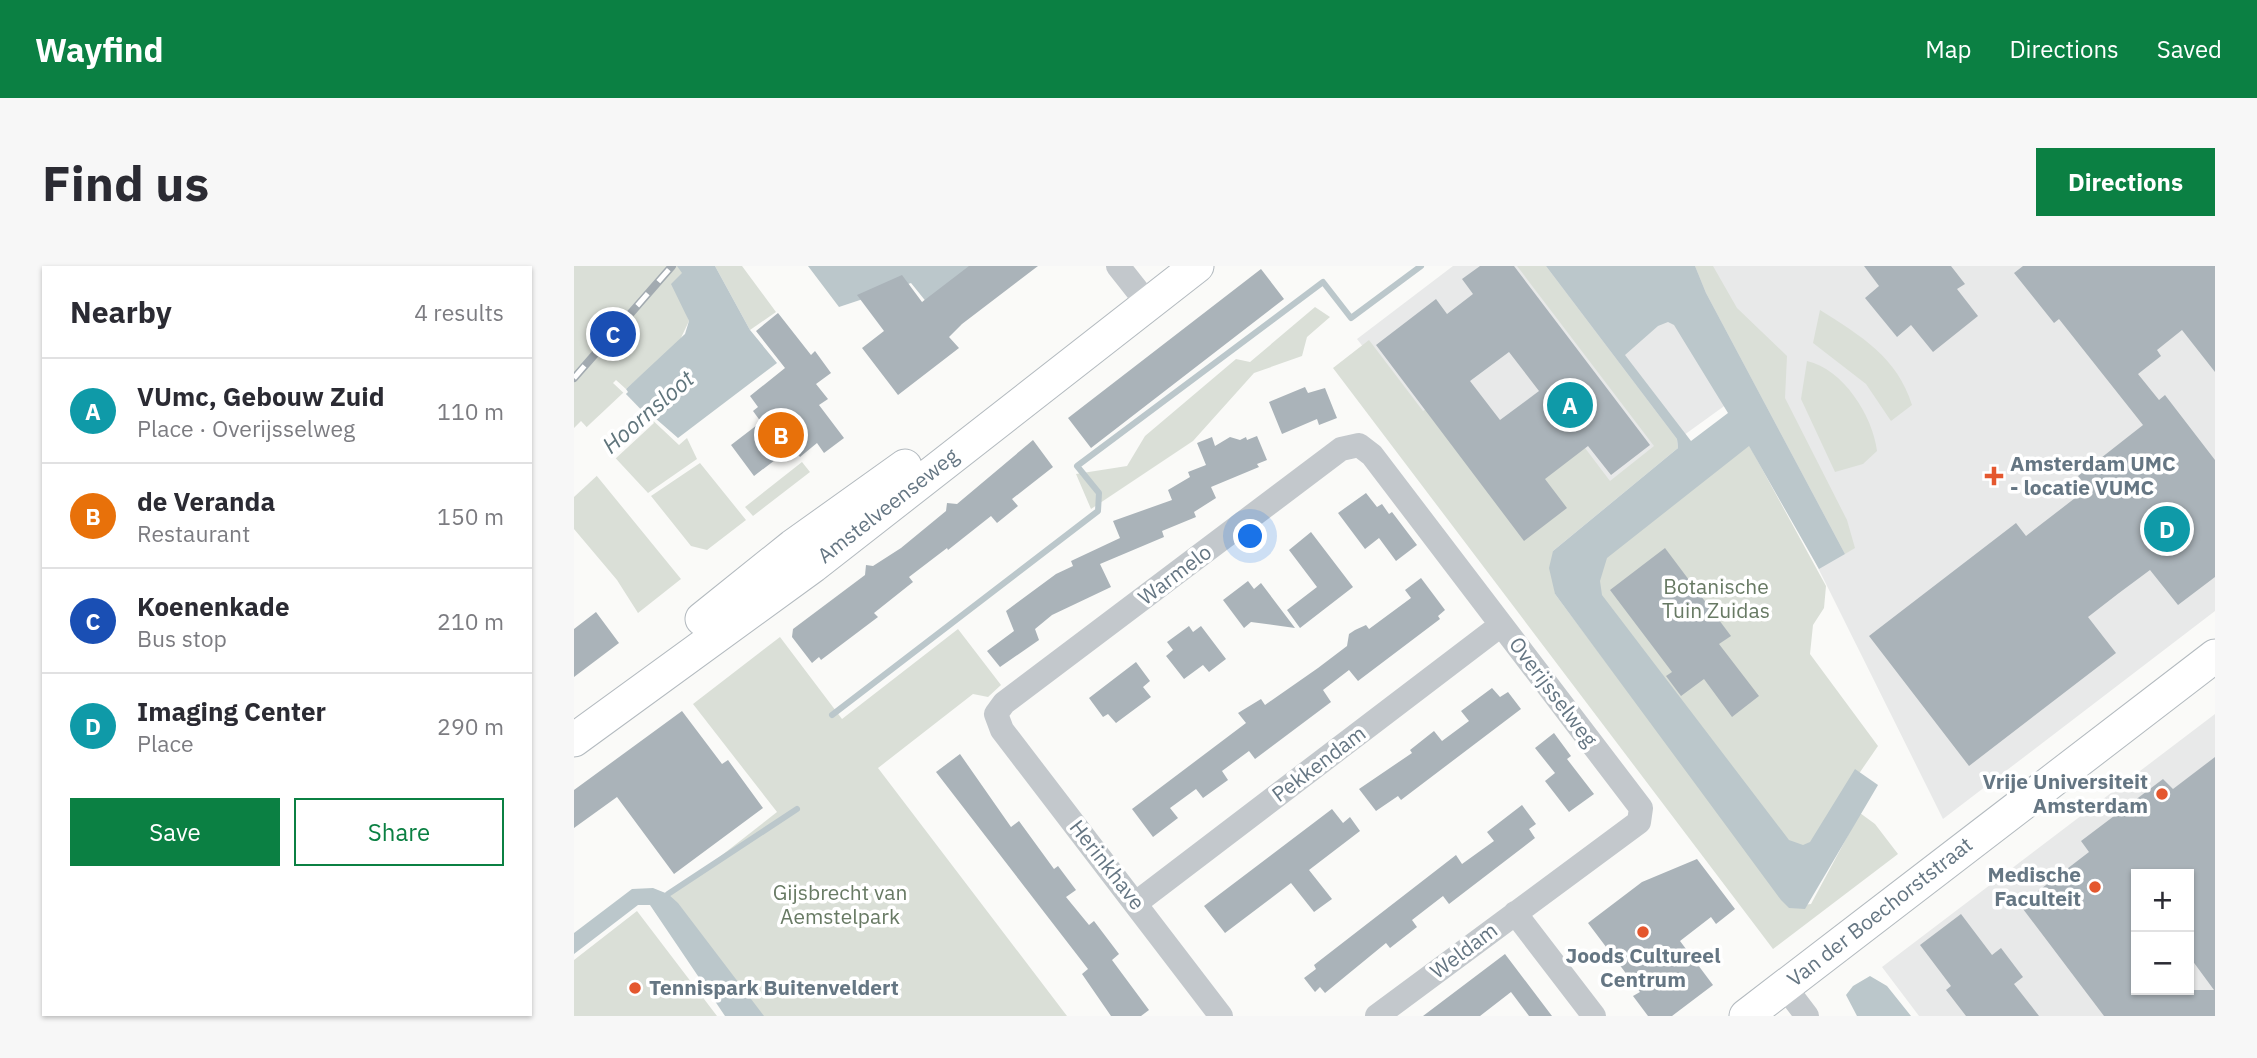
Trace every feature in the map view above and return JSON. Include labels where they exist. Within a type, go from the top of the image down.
[{"type":"main road","name":"Amstelveenseweg","points":[[574,722],[633,678],[793,546],[917,458],[1134,286],[1165,266]]},
{"type":"main road","name":"Amstelveenseweg","points":[[574,740],[813,566],[1134,286],[1197,266]]},
{"type":"main road","name":"Van der Boechorststraat","points":[[1746,1016],[2215,656]]},
{"type":"street","name":"Overijsselweg","points":[[1359,445],[1372,455],[1641,808],[1639,822],[1515,913]]},
{"type":"street","name":"Warmelo","points":[[996,714],[1004,704],[1341,449],[1359,445]]},
{"type":"street","name":"Pekkendam","points":[[1136,903],[1502,625]]},
{"type":"street","name":"Herinkhave","points":[[996,714],[1002,730],[1221,1016]]},
{"type":"street","name":"Weldam","points":[[1377,1016],[1515,913],[1594,1016]]},
{"type":"street","points":[[1785,986],[1807,1016]]},
{"type":"shaded area","name":"Amsterdam UMC - locatie VUMC","points":[[1453,266],[2215,266],[2215,611],[1943,819],[1734,399],[1522,552],[1357,339]]},
{"type":"shaded area","name":"Vrije Universiteit Amsterdam","points":[[2215,714],[2215,1016],[1919,1016],[1882,967]]},
{"type":"green space","points":[[574,266],[712,266],[682,303],[689,321],[679,342],[626,389],[616,380],[613,383],[679,445],[687,438],[697,459],[648,493],[581,421],[574,428]]},
{"type":"green space","points":[[715,266],[742,266],[776,312],[750,330]]},
{"type":"green space","points":[[1517,266],[1546,266],[1677,439],[1678,448],[1553,551],[1555,594],[1789,907],[1811,904],[1860,813],[1875,824],[1898,854],[1773,949],[1333,368],[1369,340],[1423,411],[1439,399],[1541,475],[1582,444],[1610,481],[1654,446]]},
{"type":"green space","points":[[1695,266],[1713,266],[1737,308],[1787,356],[1785,398],[1847,520],[1855,548],[1845,554],[1706,293]]},
{"type":"green space","points":[[1315,307],[1330,317],[1307,337],[1302,356],[1254,373],[1193,441],[1091,509],[1076,474],[1127,466],[1145,436],[1236,359],[1250,362]]},
{"type":"green space","points":[[1820,310],[1876,349],[1897,374],[1912,405],[1891,421],[1866,384],[1813,343]]},
{"type":"green space","points":[[1807,361],[1833,374],[1863,409],[1877,451],[1863,464],[1835,472],[1801,399]]},
{"type":"green space","name":"Botanische Tuin Zuidas","points":[[1749,445],[1826,586],[1824,608],[1813,625],[1810,654],[1878,746],[1847,791],[1819,861],[1786,859],[1575,579]]},
{"type":"green space","points":[[574,448],[681,579],[638,613],[617,580],[574,529]]},
{"type":"green space","points":[[802,462],[810,472],[753,516],[745,507]]},
{"type":"green space","points":[[700,463],[746,520],[707,550],[691,546],[651,496]]},
{"type":"green space","name":"Gijsbrecht van Aemstelpark","points":[[958,629],[1001,685],[988,697],[973,694],[878,768],[1067,1016],[731,1016],[653,909],[777,812],[693,704],[780,637],[842,719]]},
{"type":"green space","name":"Tennispark Buitenveldert","points":[[637,911],[717,1016],[574,1016],[574,960]]},
{"type":"water","name":"Hoornsloot","points":[[677,266],[715,266],[750,330],[777,363],[678,438],[655,418],[574,493],[574,444],[628,392],[626,389],[685,334],[689,321],[671,284],[682,273]]},
{"type":"water","points":[[808,266],[978,266],[928,304],[911,283],[839,307]]},
{"type":"water","points":[[1546,266],[1695,266],[1706,293],[1845,554],[1819,569],[1749,446],[1607,558],[1600,581],[1602,595],[1789,840],[1803,845],[1810,842],[1855,769],[1878,785],[1805,909],[1789,908],[1781,900],[1555,594],[1549,568],[1553,551],[1678,448],[1677,439]],"holes":[[[1668,322],[1674,325],[1728,413],[1691,441],[1625,355],[1658,326]]]},
{"type":"water","points":[[653,888],[668,894],[678,903],[764,1016],[725,1016],[650,905],[638,905],[574,954],[574,933],[632,889]]},
{"type":"water","points":[[1870,976],[1887,986],[1911,1016],[1857,1016],[1846,995],[1853,986]]},
{"type":"pier","points":[[624,392],[654,423],[574,497],[574,439]]},
{"type":"building","points":[[969,266],[1038,266],[962,324],[949,337],[959,348],[898,395],[862,348],[884,331],[857,295],[902,275],[922,302]]},
{"type":"building","points":[[1480,266],[1514,266],[1650,445],[1611,475],[1588,446],[1545,479],[1567,508],[1524,541],[1376,345],[1436,299],[1447,314],[1473,294],[1462,279]],"holes":[[[1509,352],[1539,391],[1500,420],[1470,381]]]},
{"type":"building","points":[[1864,266],[1951,266],[1965,284],[1957,289],[1978,316],[1933,352],[1911,325],[1897,337],[1865,298],[1879,286]]},
{"type":"building","points":[[2023,266],[2215,266],[2215,372],[2182,330],[2157,350],[2161,356],[2138,374],[2159,400],[2165,395],[2215,460],[2215,577],[2178,605],[2150,570],[2119,593],[2088,617],[2116,653],[1969,766],[1869,636],[2016,523],[2026,536],[2088,488],[2078,476],[2143,425],[2059,319],[2054,323],[2014,273]]},
{"type":"building","points":[[1261,269],[1284,299],[1091,448],[1068,418]]},
{"type":"building","points":[[778,313],[811,355],[815,351],[831,373],[816,384],[828,399],[819,405],[844,438],[824,453],[817,443],[800,457],[792,447],[754,476],[731,445],[761,422],[753,411],[758,407],[750,396],[785,368],[756,331]]},
{"type":"building","points":[[1305,387],[1308,393],[1325,388],[1337,418],[1319,425],[1317,419],[1282,434],[1269,402]]},
{"type":"building","points":[[1257,436],[1267,460],[1257,464],[1259,467],[1211,487],[1216,498],[1194,512],[1196,517],[1162,531],[1164,537],[1100,564],[1111,587],[1052,615],[1035,629],[1039,640],[1000,667],[987,651],[1014,631],[1006,611],[1056,574],[1073,566],[1071,561],[1120,538],[1113,521],[1172,500],[1168,490],[1190,477],[1188,472],[1206,465],[1197,443],[1212,437],[1215,446],[1230,437],[1240,440],[1246,437],[1247,440]]},
{"type":"building","points":[[1033,440],[1053,467],[1012,499],[1018,506],[997,523],[991,516],[948,550],[947,548],[909,577],[913,582],[874,613],[878,617],[821,660],[819,657],[812,663],[792,637],[793,629],[865,575],[866,565],[873,566],[901,548],[946,511],[947,503],[957,504]]},
{"type":"building","points":[[1366,493],[1377,507],[1382,504],[1389,514],[1392,512],[1417,545],[1396,561],[1379,538],[1365,549],[1338,513]]},
{"type":"building","points":[[1311,532],[1353,587],[1300,628],[1287,610],[1317,587],[1289,550]]},
{"type":"building","points":[[1665,548],[1731,636],[1719,644],[1759,696],[1732,717],[1704,679],[1681,696],[1666,676],[1672,672],[1610,590]]},
{"type":"building","points":[[1421,578],[1445,610],[1438,616],[1440,619],[1358,681],[1349,670],[1323,690],[1331,702],[1255,759],[1249,751],[1222,771],[1228,780],[1203,798],[1196,789],[1170,808],[1178,818],[1153,837],[1132,809],[1246,723],[1238,713],[1261,699],[1265,705],[1347,646],[1349,634],[1366,625],[1369,629],[1411,598],[1405,590]]},
{"type":"building","points":[[1248,581],[1254,589],[1261,583],[1295,628],[1251,622],[1244,628],[1223,600]]},
{"type":"building","points":[[596,612],[619,643],[574,677],[574,629]]},
{"type":"building","points":[[1189,626],[1193,632],[1201,626],[1226,659],[1209,672],[1203,665],[1184,679],[1166,656],[1173,650],[1167,642]]},
{"type":"building","points":[[1136,662],[1150,681],[1143,687],[1151,697],[1116,723],[1108,714],[1103,717],[1089,698]]},
{"type":"building","points":[[1492,688],[1500,697],[1508,692],[1521,709],[1401,800],[1398,796],[1376,811],[1359,789],[1412,753],[1410,750],[1434,731],[1442,741],[1469,721],[1461,711]]},
{"type":"building","points":[[682,711],[722,764],[728,760],[763,808],[674,874],[617,797],[574,828],[574,790]]},
{"type":"building","points":[[1554,733],[1571,756],[1567,759],[1594,794],[1569,812],[1545,781],[1555,773],[1535,748]]},
{"type":"building","points":[[960,754],[1011,827],[1019,821],[1054,869],[1058,866],[1076,890],[1066,897],[1089,925],[1094,921],[1119,954],[1112,960],[1149,1010],[1141,1016],[1111,1016],[1082,974],[1088,969],[936,772]]},
{"type":"building","name":"Medische Faculteit","points":[[2215,757],[2215,1016],[2104,1016],[2020,905],[2089,852],[2081,841],[2163,779],[2173,789]]},
{"type":"building","points":[[1522,805],[1536,824],[1529,829],[1535,838],[1449,904],[1443,896],[1412,920],[1417,927],[1390,948],[1386,943],[1325,993],[1320,987],[1315,992],[1304,978],[1316,969],[1314,965],[1456,855],[1462,864],[1494,841],[1487,832]]},
{"type":"building","points":[[1332,809],[1343,823],[1350,817],[1360,831],[1309,870],[1332,899],[1314,912],[1291,883],[1225,933],[1204,906]]},
{"type":"building","name":"Joods Cultureel Centrum","points":[[1697,859],[1735,909],[1716,924],[1711,917],[1680,941],[1713,985],[1672,1016],[1648,1016],[1633,996],[1640,992],[1588,923],[1642,882]]},
{"type":"building","points":[[1961,914],[1992,955],[2001,948],[2023,977],[2014,984],[2039,1016],[1966,1016],[1946,990],[1951,986],[1920,945]]},
{"type":"building","points":[[1505,954],[1552,1016],[1529,1016],[1511,992],[1480,1016],[1423,1016]]},
{"type":"waterway","points":[[832,715],[1098,511],[1099,493],[1077,466],[1323,282],[1351,318],[1421,266]]},
{"type":"waterway","points":[[668,894],[797,809]]},
{"type":"railway","points":[[574,378],[672,266]]},
{"type":"place","name":"Koenenkade","points":[[613,334]]},
{"type":"place","name":"VUmc, Gebouw Zuid","points":[[1570,405]]},
{"type":"place","name":"de Veranda","points":[[781,435]]},
{"type":"place","name":"Amsterdam UMC - locatie VUMC","points":[[1994,476]]},
{"type":"place","name":"Imaging Center","points":[[2167,529]]},
{"type":"place","name":"Vrije Universiteit Amsterdam","points":[[2162,794]]},
{"type":"place","name":"Medische Faculteit","points":[[2095,887]]},
{"type":"place","name":"Joods Cultureel Centrum","points":[[1643,932]]},
{"type":"place","name":"Tennispark Buitenveldert","points":[[635,988]]}]
